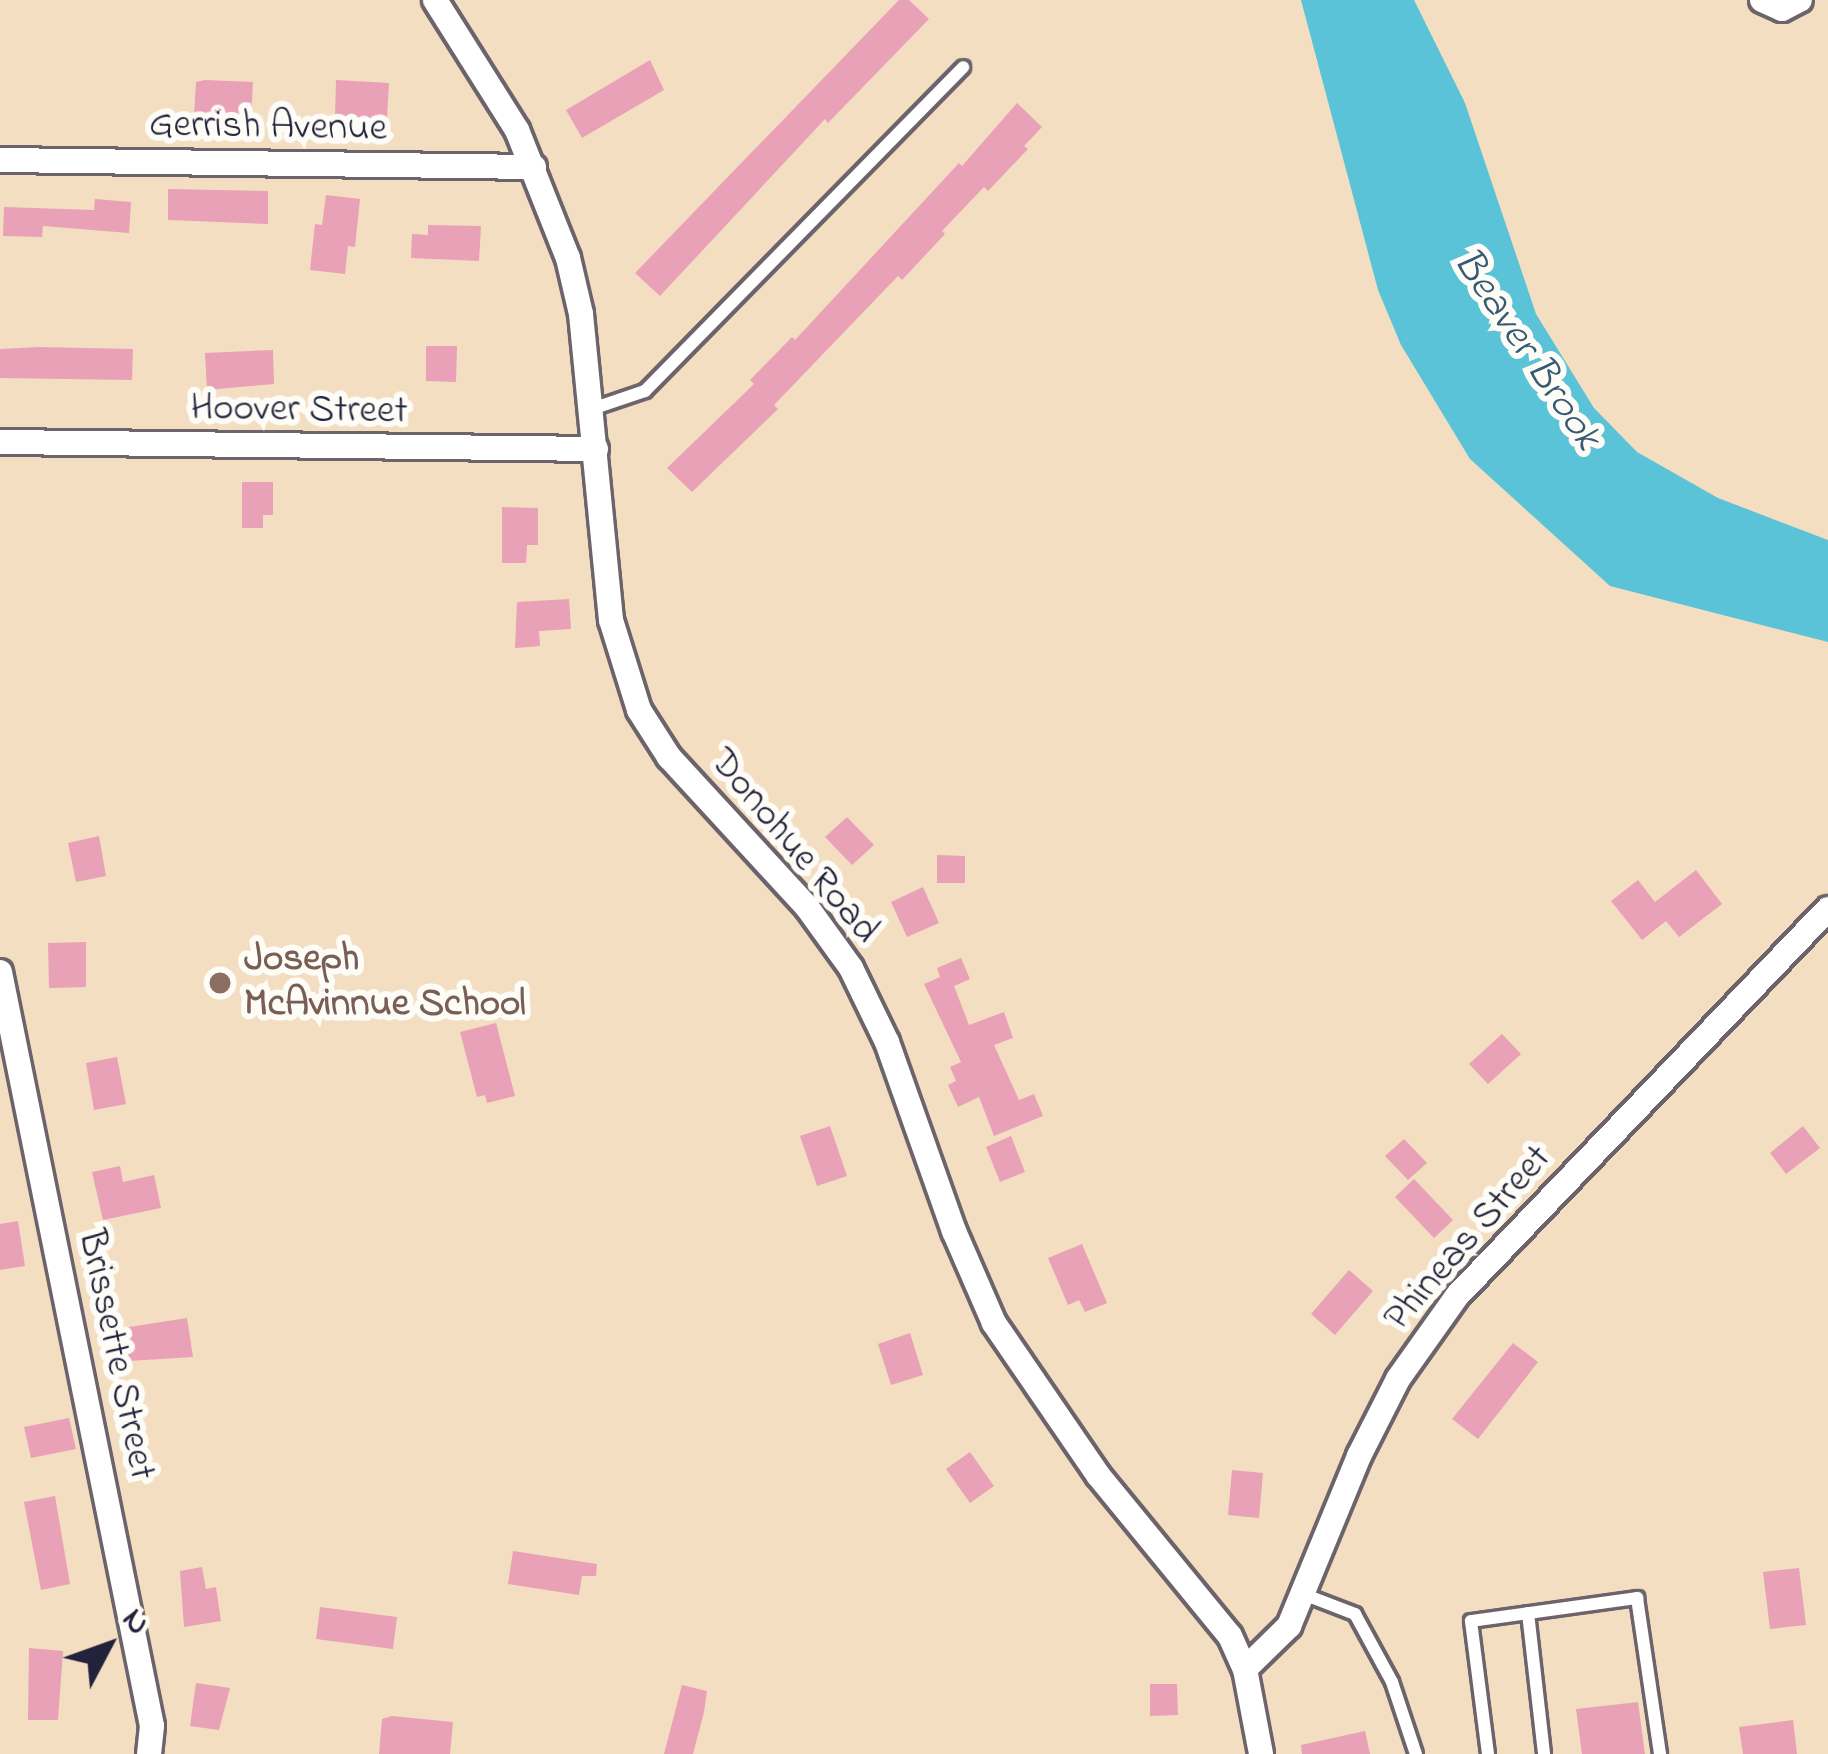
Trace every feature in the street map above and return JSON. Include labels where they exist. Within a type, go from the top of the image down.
[{"type":"street","name":"Donohue Road","points":[[435,0],[493,88],[534,167],[568,257],[581,314],[611,620],[639,710],[669,757],[798,896],[851,968],[887,1042],[954,1231],[994,1323],[1098,1474],[1230,1636],[1245,1669],[1262,1754]]},
{"type":"street","points":[[1762,0],[1782,9],[1800,0]]},
{"type":"street","name":"Gerrish Avenue","points":[[0,160],[534,167]]},
{"type":"street","name":"Hoover Street","points":[[0,442],[596,449]]},
{"type":"street","name":"Phineas Street","points":[[1245,1669],[1289,1626],[1360,1456],[1398,1379],[1456,1296],[1828,909]]},
{"type":"street","name":"Brissette Street","points":[[0,972],[152,1726],[149,1754]]},
{"type":"lane","points":[[592,409],[645,391],[963,67]]},
{"type":"lane","points":[[1304,1594],[1355,1614],[1392,1682],[1416,1754]]},
{"type":"lane","points":[[1489,1754],[1471,1621],[1637,1598],[1660,1754]]},
{"type":"lane","points":[[1528,1613],[1544,1754]]},
{"type":"water","name":"Beaver Brook","points":[[1301,0],[1414,0],[1465,103],[1536,314],[1594,408],[1637,452],[1718,498],[1828,540],[1828,642],[1610,586],[1470,459],[1401,345],[1378,290]]},
{"type":"building","points":[[899,0],[909,0],[929,19],[828,123],[825,119],[660,296],[635,273]]},
{"type":"building","points":[[650,60],[664,90],[582,138],[566,110]]},
{"type":"building","points":[[336,80],[389,83],[387,119],[335,116]]},
{"type":"building","points":[[196,82],[253,82],[251,120],[194,117]]},
{"type":"building","points":[[1017,103],[1042,127],[1024,146],[1028,149],[988,191],[984,187],[902,280],[898,276],[774,405],[778,409],[692,492],[667,468],[754,384],[750,380],[792,337],[795,340]]},
{"type":"building","points":[[168,189],[268,191],[268,224],[168,220]]},
{"type":"building","points":[[326,195],[360,199],[355,247],[348,246],[345,274],[310,270],[315,224],[322,225]]},
{"type":"building","points":[[95,199],[131,202],[129,233],[43,226],[42,237],[3,236],[4,207],[94,210]]},
{"type":"building","points":[[428,225],[481,226],[479,261],[411,258],[412,234],[428,235]]},
{"type":"building","points":[[426,346],[457,346],[456,382],[426,381]]},
{"type":"building","points":[[0,349],[133,349],[132,380],[0,378]]},
{"type":"building","points":[[273,350],[274,384],[207,390],[205,353]]},
{"type":"building","points":[[242,482],[273,482],[273,515],[263,515],[263,528],[242,528]]},
{"type":"building","points":[[502,507],[538,508],[538,545],[527,545],[526,563],[502,563]]},
{"type":"building","points":[[569,599],[571,629],[539,631],[540,646],[515,648],[517,602]]},
{"type":"building","points":[[847,817],[874,845],[852,865],[825,837]]},
{"type":"building","points":[[99,836],[106,876],[76,882],[68,843]]},
{"type":"building","points":[[937,855],[965,856],[965,883],[937,883]]},
{"type":"building","points":[[1696,870],[1722,904],[1679,937],[1666,921],[1642,940],[1611,901],[1638,880],[1655,902]]},
{"type":"building","points":[[923,887],[939,923],[907,937],[891,902]]},
{"type":"building","points":[[86,942],[86,987],[49,988],[48,943]]},
{"type":"building","points":[[961,958],[970,979],[954,986],[969,1025],[1004,1012],[1013,1038],[994,1045],[1019,1100],[1034,1094],[1043,1116],[994,1136],[979,1097],[958,1107],[948,1085],[956,1081],[950,1067],[961,1062],[924,984],[940,977],[937,968]]},
{"type":"building","points":[[496,1023],[515,1096],[487,1103],[485,1095],[477,1097],[460,1032]]},
{"type":"building","points":[[1502,1034],[1521,1054],[1488,1084],[1469,1064]]},
{"type":"building","points":[[117,1057],[126,1104],[94,1110],[86,1063]]},
{"type":"building","points":[[830,1126],[847,1176],[817,1186],[800,1136]]},
{"type":"building","points":[[1803,1126],[1820,1148],[1786,1174],[1770,1153]]},
{"type":"building","points":[[1011,1136],[1025,1172],[1000,1182],[986,1147]]},
{"type":"building","points":[[1404,1139],[1427,1163],[1408,1180],[1385,1156]]},
{"type":"building","points":[[120,1166],[123,1182],[154,1175],[161,1208],[103,1220],[92,1172]]},
{"type":"building","points":[[1414,1179],[1453,1220],[1434,1238],[1395,1197]]},
{"type":"building","points":[[18,1221],[25,1266],[0,1270],[0,1224]]},
{"type":"building","points":[[1082,1244],[1107,1303],[1085,1312],[1079,1300],[1068,1305],[1048,1258]]},
{"type":"building","points":[[1349,1270],[1373,1291],[1335,1335],[1311,1314]]},
{"type":"building","points":[[187,1318],[193,1357],[128,1361],[123,1328]]},
{"type":"building","points":[[910,1333],[923,1375],[891,1385],[878,1344]]},
{"type":"building","points":[[1513,1343],[1538,1362],[1478,1439],[1452,1419]]},
{"type":"building","points":[[69,1418],[76,1449],[31,1458],[24,1427]]},
{"type":"building","points":[[970,1452],[994,1486],[970,1503],[946,1469]]},
{"type":"building","points":[[1232,1470],[1263,1473],[1259,1518],[1228,1515]]},
{"type":"building","points":[[55,1496],[70,1584],[41,1590],[24,1502]]},
{"type":"building","points":[[513,1551],[597,1564],[596,1576],[582,1576],[579,1595],[508,1584]]},
{"type":"building","points":[[202,1567],[206,1589],[216,1587],[221,1621],[184,1627],[180,1571]]},
{"type":"building","points":[[1799,1568],[1806,1625],[1770,1629],[1763,1572]]},
{"type":"building","points":[[320,1607],[397,1617],[393,1649],[316,1639]]},
{"type":"building","points":[[29,1648],[63,1651],[58,1720],[28,1720]]},
{"type":"building","points":[[196,1683],[230,1688],[219,1730],[190,1726]]},
{"type":"building","points":[[1150,1684],[1177,1684],[1178,1715],[1150,1716]]},
{"type":"building","points":[[682,1685],[707,1691],[704,1712],[693,1754],[664,1754]]},
{"type":"building","points":[[1638,1702],[1645,1754],[1582,1754],[1576,1709]]},
{"type":"building","points":[[382,1719],[453,1722],[450,1754],[379,1754]]},
{"type":"building","points":[[1793,1720],[1797,1754],[1743,1754],[1739,1727]]},
{"type":"building","points":[[1365,1731],[1370,1754],[1302,1754],[1301,1745]]},
{"type":"place","name":"Joseph McAvinnue School","points":[[220,983]]}]
